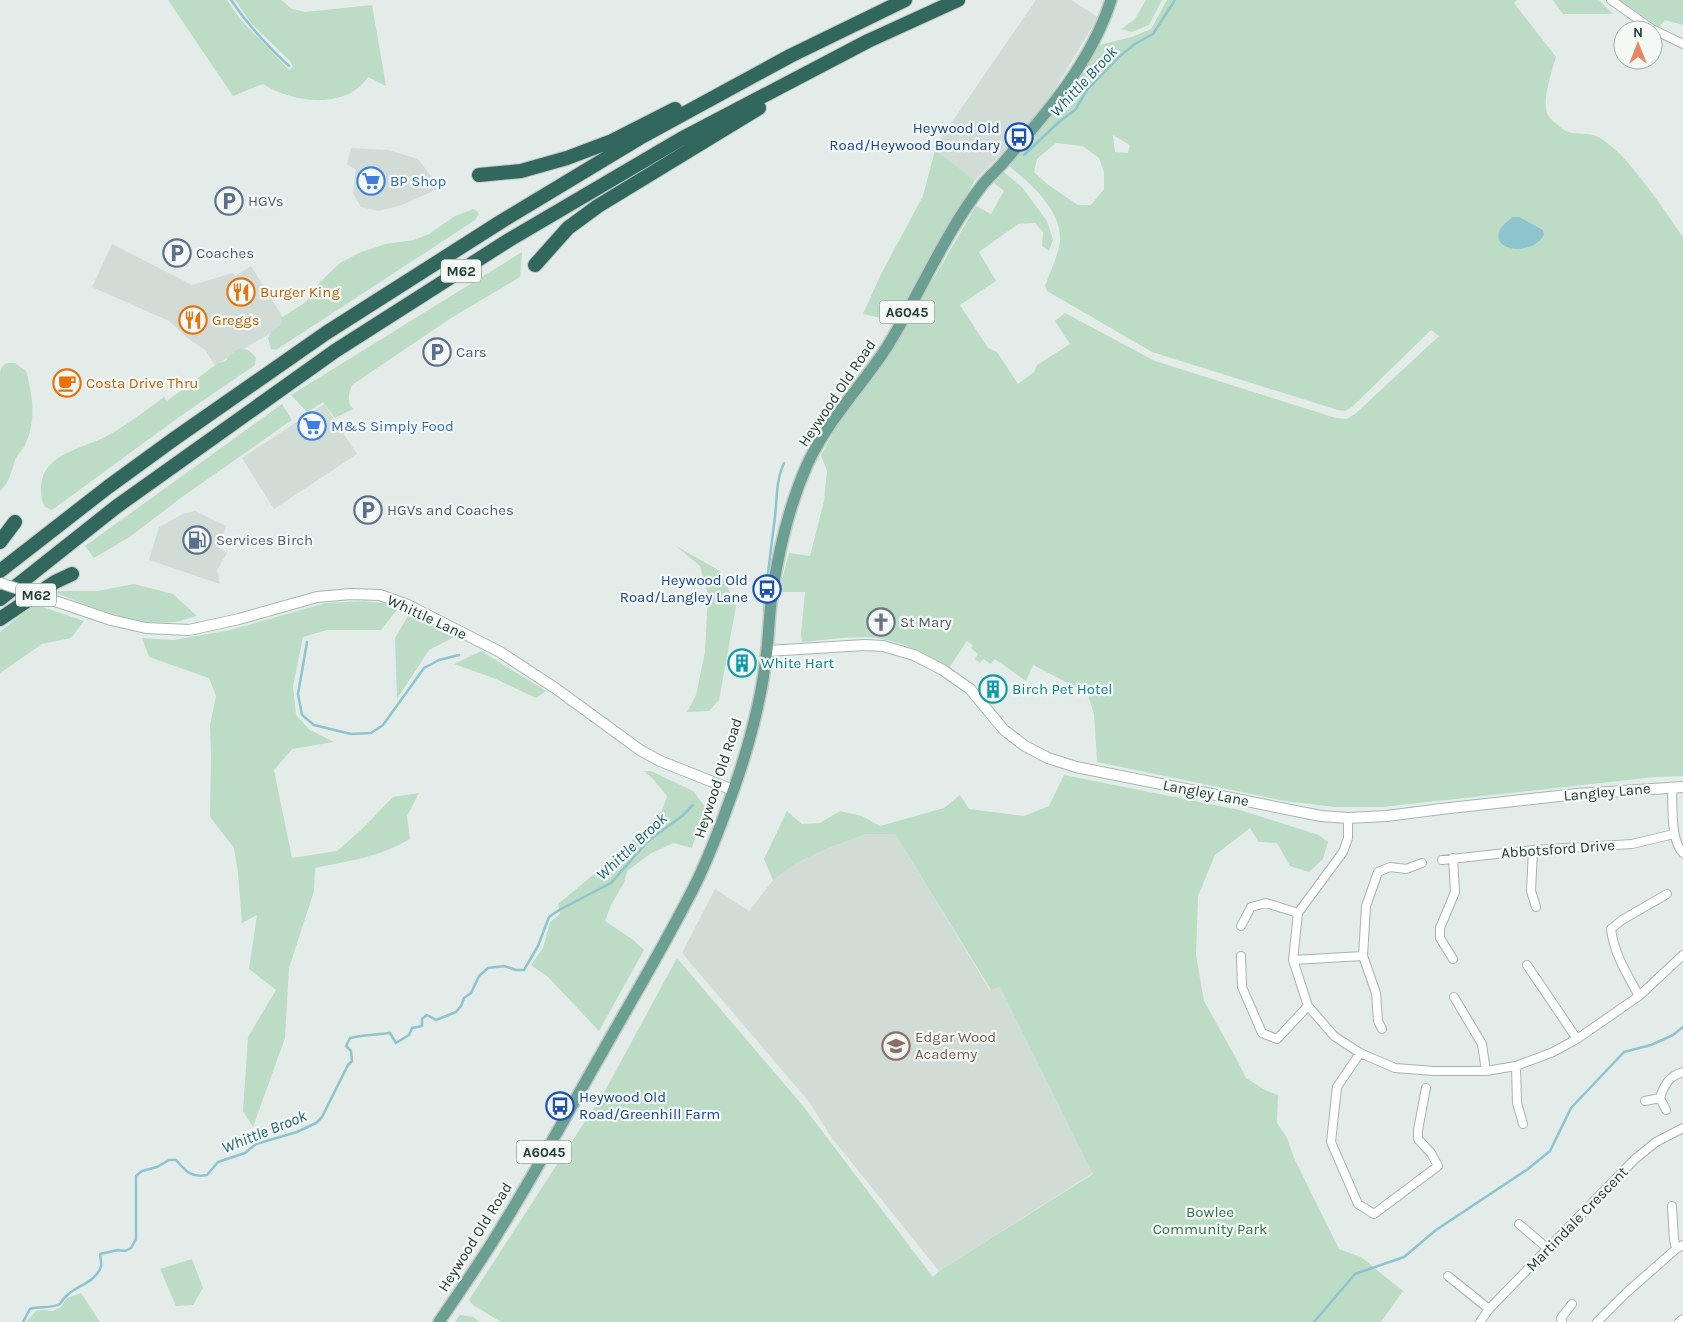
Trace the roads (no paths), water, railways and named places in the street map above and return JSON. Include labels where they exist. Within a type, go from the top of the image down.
[{"type":"highway","name":"M62","points":[[0,571],[174,439],[326,334],[535,201],[643,136],[790,56],[905,0]]},
{"type":"highway","name":"M62","points":[[0,599],[116,507],[335,350],[509,240],[672,144],[868,41],[958,0]]},
{"type":"highway","name":"M62","points":[[534,265],[568,228],[598,206],[868,41]]},
{"type":"highway","name":"M62","points":[[478,175],[521,171],[567,158],[612,141],[731,79],[790,56]]},
{"type":"highway","points":[[0,542],[15,522]]},
{"type":"highway","name":"M62","points":[[0,619],[55,582],[72,574]]},
{"type":"main road","name":"Heywood Old Road","points":[[439,1322],[500,1229],[665,942],[699,877],[718,833],[752,727],[767,651],[771,597],[780,552],[793,503],[806,468],[817,446],[830,424],[886,348],[960,218],[984,183],[1068,84],[1090,48],[1111,0]]},
{"type":"street","points":[[1611,0],[1652,29],[1683,44]]},
{"type":"street","name":"Whittle Lane","points":[[0,583],[111,620],[146,628],[189,630],[239,619],[317,597],[352,594],[380,595],[408,605],[500,652],[646,754],[733,790]]},
{"type":"street","name":"Langley Lane","points":[[767,651],[865,645],[882,646],[898,650],[929,662],[970,689],[1004,730],[1025,746],[1048,758],[1076,767],[1321,816],[1348,818],[1387,816],[1577,794],[1678,787]]},
{"type":"street","points":[[1678,787],[1674,834],[1679,849],[1683,853]]},
{"type":"street","points":[[1348,818],[1348,838],[1343,852],[1298,913],[1294,960],[1308,1006],[1334,1036],[1360,1053],[1395,1068],[1434,1071],[1486,1071],[1516,1066],[1553,1052],[1577,1039],[1639,996],[1683,955]]},
{"type":"street","name":"Abbotsford Drive","points":[[1442,860],[1533,850],[1632,844],[1674,834]]},
{"type":"street","points":[[1533,850],[1531,891],[1536,906]]},
{"type":"street","points":[[1453,858],[1455,892],[1440,928],[1440,938],[1453,960]]},
{"type":"street","points":[[1382,1029],[1378,1021],[1376,993],[1363,956],[1366,906],[1378,872],[1390,867],[1406,869],[1422,863]]},
{"type":"street","points":[[1639,996],[1620,961],[1612,941],[1611,929],[1622,920],[1667,894]]},
{"type":"street","points":[[1241,926],[1250,907],[1266,903],[1298,913]]},
{"type":"street","points":[[1241,956],[1242,988],[1262,1033],[1277,1039],[1308,1006]]},
{"type":"street","points":[[1294,960],[1363,956]]},
{"type":"street","points":[[1527,965],[1577,1039]]},
{"type":"street","points":[[1454,997],[1482,1044],[1486,1071]]},
{"type":"street","points":[[1360,1053],[1337,1087],[1331,1142],[1358,1204],[1374,1214],[1438,1166],[1431,1153],[1418,1138],[1426,1088]]},
{"type":"street","points":[[1516,1066],[1517,1103],[1524,1124]]},
{"type":"street","points":[[1666,1110],[1660,1098],[1664,1086],[1670,1077],[1683,1072]]},
{"type":"street","points":[[1645,1102],[1660,1098]]},
{"type":"street","name":"Martindale Crescent","points":[[1480,1322],[1489,1309],[1547,1248],[1635,1159],[1656,1142],[1683,1128]]},
{"type":"street","points":[[1598,1322],[1626,1294],[1680,1247],[1674,1239],[1672,1206]]},
{"type":"street","points":[[1519,1224],[1547,1248]]},
{"type":"street","points":[[1532,1234],[1538,1228]]},
{"type":"street","points":[[1448,1276],[1489,1309]]},
{"type":"street","points":[[1459,1284],[1465,1278]]},
{"type":"street","points":[[1562,1322],[1561,1318],[1572,1304]]},
{"type":"street","points":[[1679,1322],[1683,1319]]},
{"type":"water","points":[[1513,217],[1519,217],[1543,230],[1544,235],[1531,246],[1523,248],[1515,249],[1502,244],[1499,239],[1499,232]]},
{"type":"waterway","points":[[231,0],[258,35],[289,66]]},
{"type":"waterway","name":"Whittle Brook","points":[[1024,155],[1060,121],[1075,110],[1087,90],[1120,56],[1135,44],[1153,34],[1175,0]]},
{"type":"waterway","name":"Whittle Brook","points":[[764,611],[778,483],[784,463]]},
{"type":"waterway","points":[[307,642],[298,694],[302,715],[314,725],[351,734],[371,733],[383,725],[424,668],[439,660],[459,655]]},
{"type":"waterway","name":"Whittle Brook","points":[[23,1322],[30,1309],[60,1304],[70,1293],[94,1277],[101,1266],[100,1254],[118,1250],[125,1251],[131,1248],[136,1239],[136,1176],[142,1171],[157,1167],[169,1160],[176,1160],[193,1175],[207,1175],[218,1162],[245,1153],[256,1144],[297,1132],[316,1123],[322,1117],[348,1065],[352,1061],[351,1051],[346,1046],[350,1038],[390,1033],[396,1043],[409,1035],[412,1028],[422,1026],[422,1019],[427,1015],[436,1020],[456,1012],[464,998],[471,993],[479,976],[488,968],[504,966],[516,970],[524,970],[538,946],[549,917],[611,883],[648,841],[682,816],[693,805]]},
{"type":"waterway","points":[[1314,1322],[1355,1274],[1404,1257],[1436,1230],[1528,1169],[1550,1151],[1571,1108],[1624,1052],[1651,1045],[1673,1035],[1683,1027]]},
{"type":"place","name":"Heywood Old Road/Heywood Boundary","points":[[1019,137]]},
{"type":"place","name":"BP Shop","points":[[371,181]]},
{"type":"place","name":"HGVs","points":[[229,201]]},
{"type":"place","name":"Coaches","points":[[177,253]]},
{"type":"place","name":"Burger King","points":[[241,292]]},
{"type":"place","name":"Greggs","points":[[193,320]]},
{"type":"place","name":"Cars","points":[[437,352]]},
{"type":"place","name":"Costa Drive Thru","points":[[67,383]]},
{"type":"place","name":"M&S Simply Food","points":[[312,426]]},
{"type":"place","name":"HGVs and Coaches","points":[[368,510]]},
{"type":"place","name":"Services Birch","points":[[197,540]]},
{"type":"place","name":"Heywood Old Road/Langley Lane","points":[[767,589]]},
{"type":"place","name":"St Mary","points":[[881,622]]},
{"type":"place","name":"White Hart","points":[[742,663]]},
{"type":"place","name":"Birch Pet Hotel","points":[[993,689]]},
{"type":"place","name":"Edgar Wood Academy","points":[[896,1046]]},
{"type":"place","name":"Heywood Old Road/Greenhill Farm","points":[[560,1106]]},
{"type":"park label","name":"Bowlee Community Park","points":[[1210,1220]]}]
